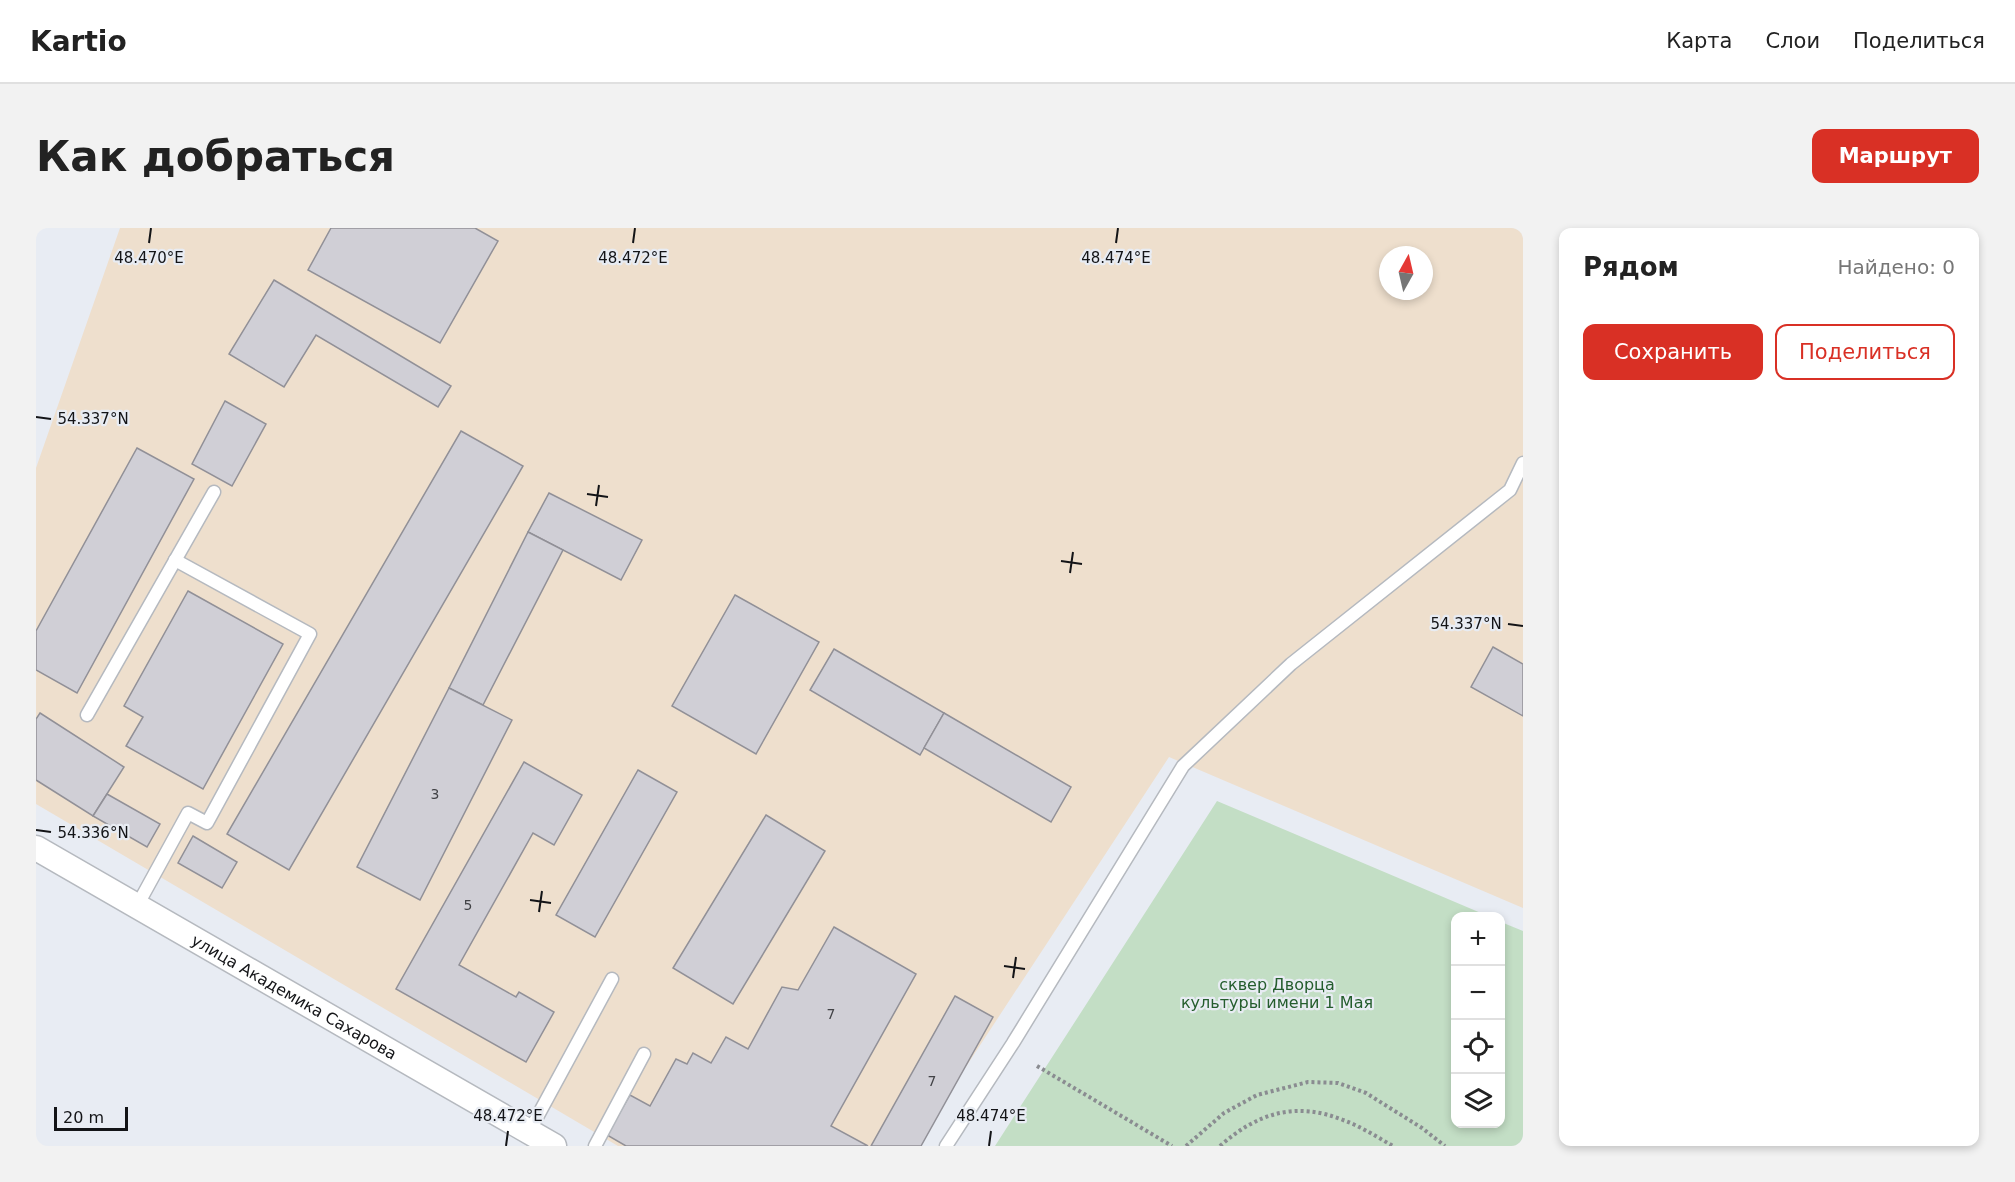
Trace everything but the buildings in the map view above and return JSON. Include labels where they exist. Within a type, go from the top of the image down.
[{"type":"street","name":"улица Академика Сахарова","points":[[36,848],[554,1146]]},
{"type":"lane","points":[[946,1146],[1184,766],[1291,664],[1510,490],[1523,463]]},
{"type":"lane","points":[[87,715],[214,492]]},
{"type":"lane","points":[[137,906],[188,813],[207,823],[310,634],[175,560]]},
{"type":"lane","points":[[529,1132],[612,980]]},
{"type":"lane","points":[[595,1146],[644,1053]]},
{"type":"path","points":[[1036,1066],[1172,1146]]},
{"type":"path","points":[[1186,1146],[1224,1113],[1257,1095],[1308,1082],[1338,1083],[1366,1093],[1422,1128],[1445,1146]]},
{"type":"path","points":[[1220,1146],[1238,1130],[1270,1114],[1316,1111],[1345,1120],[1392,1146]]},
{"type":"shaded area","points":[[120,228],[1523,228],[1523,908],[1169,757],[914,1146],[618,1146],[36,804],[36,468]]},
{"type":"green space","name":"сквер Дворца культуры имени 1 Мая","points":[[1217,801],[1479,912],[1451,912],[1451,1128],[1505,1128],[1505,924],[1523,931],[1523,1146],[995,1146]]}]
